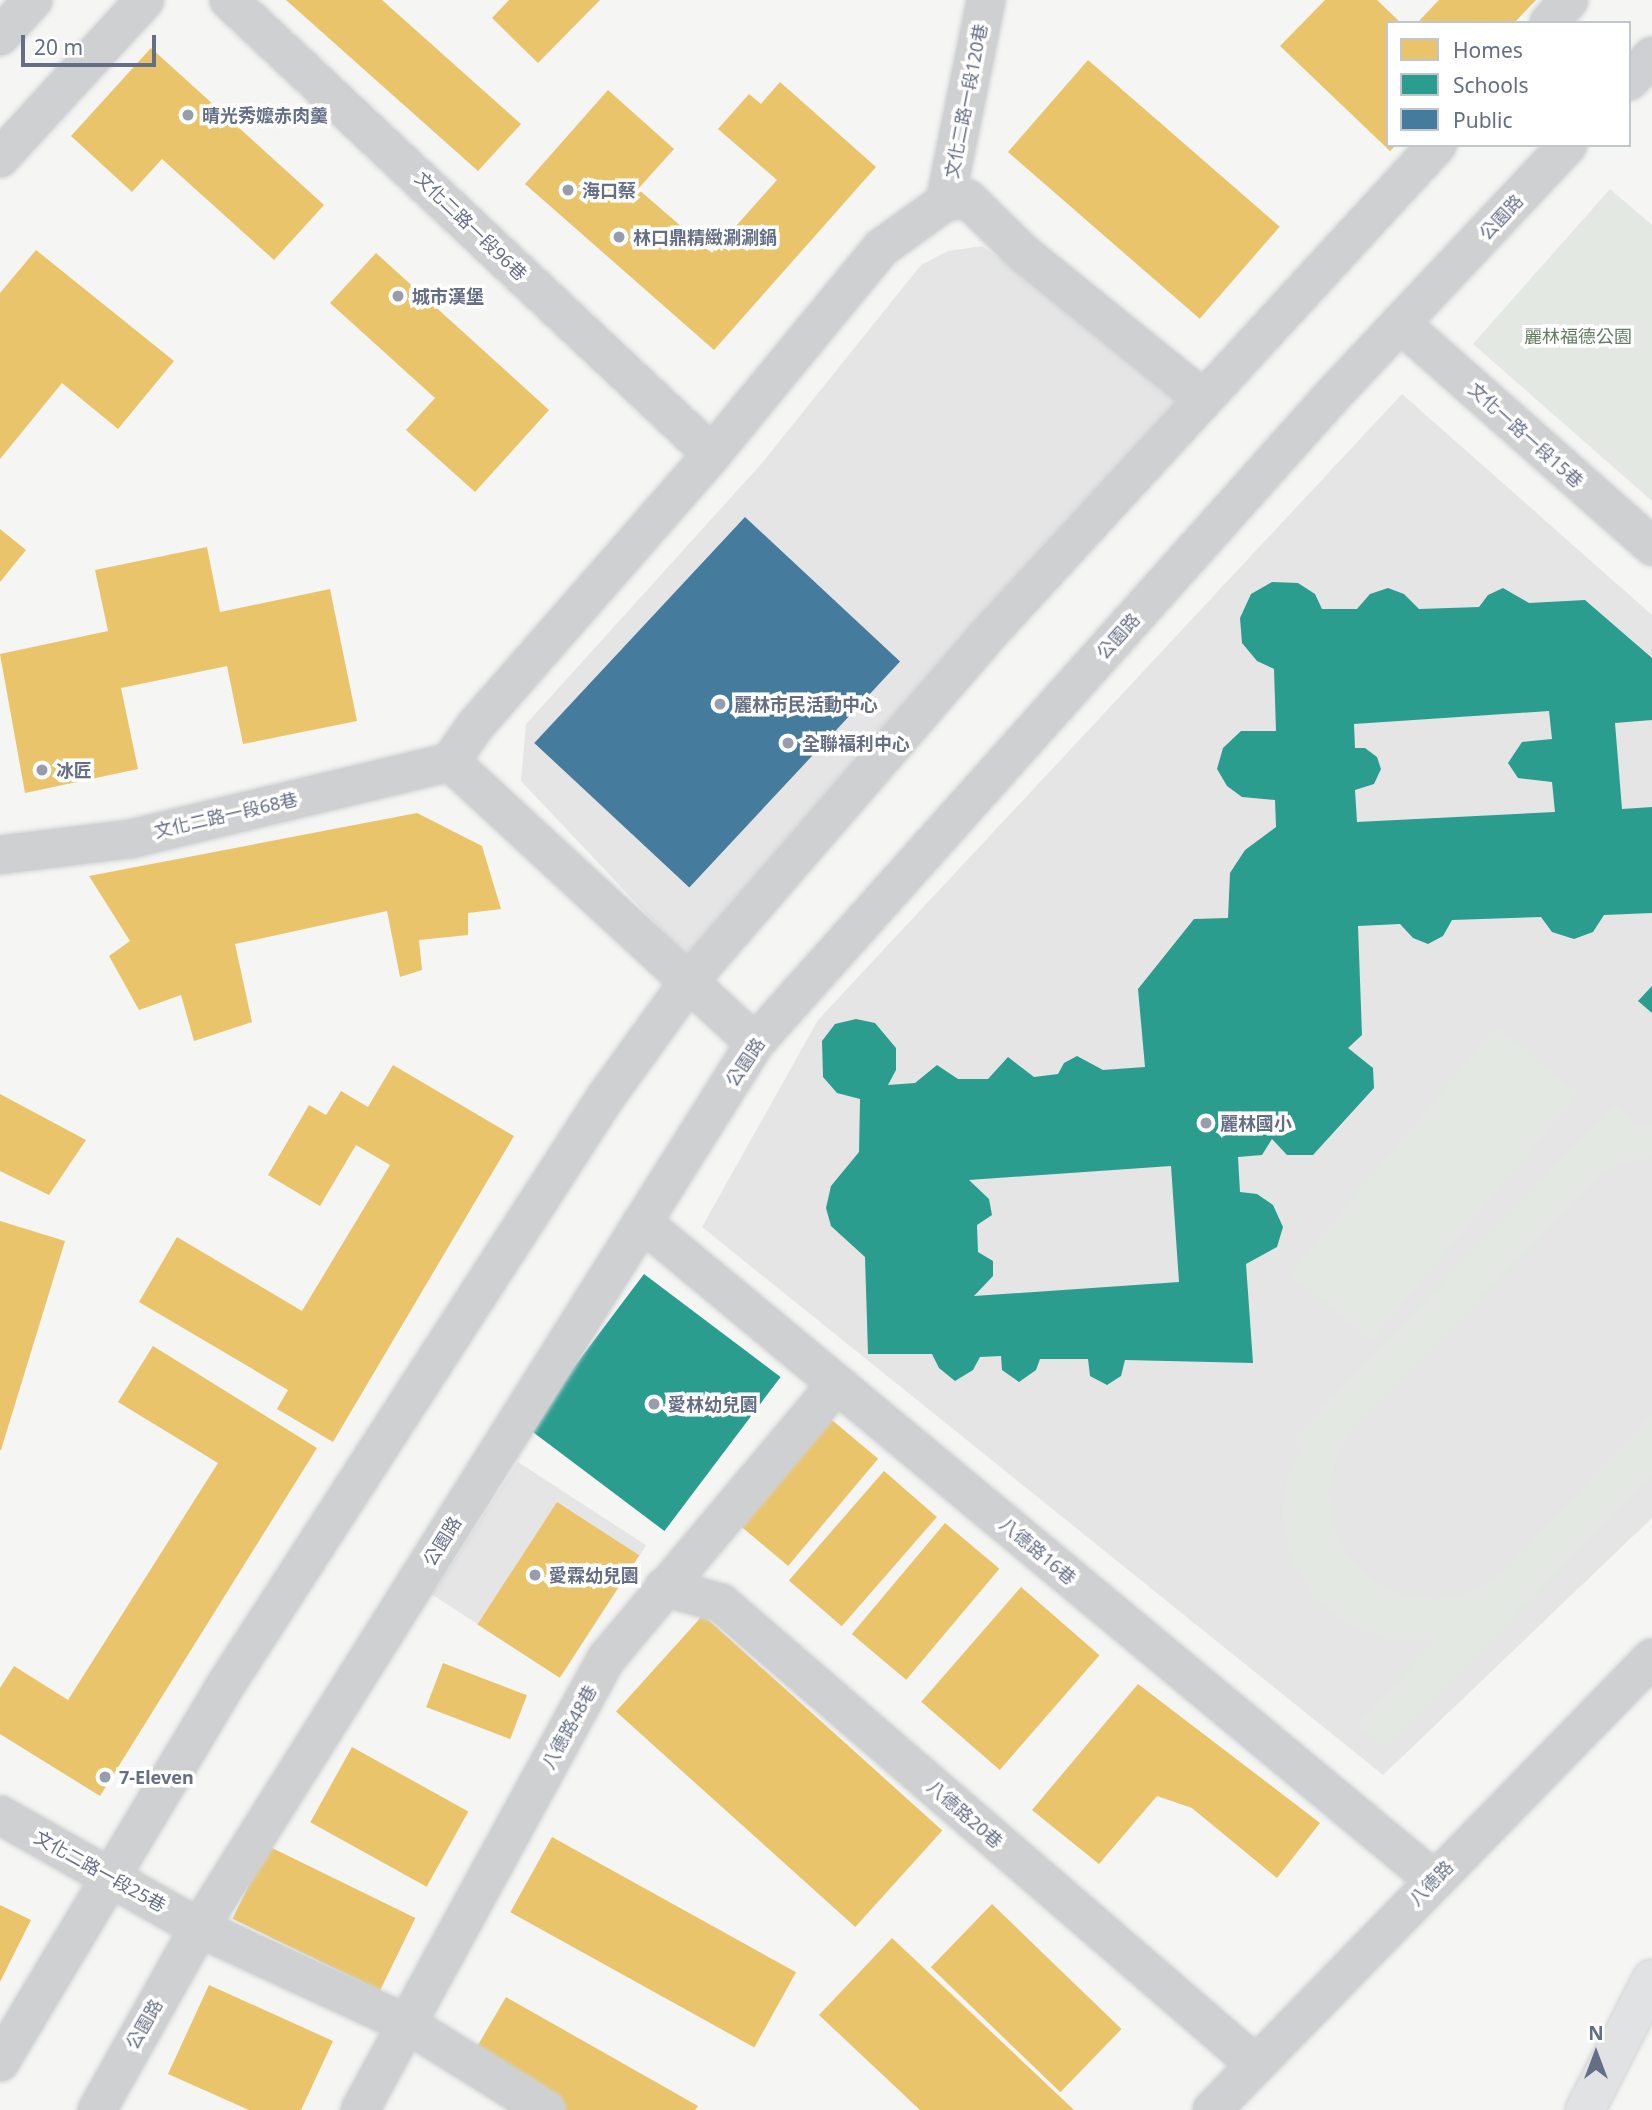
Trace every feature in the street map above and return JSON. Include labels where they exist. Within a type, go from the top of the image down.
[{"type":"main road","points":[[1585,2110],[1652,1979]]},
{"type":"street","points":[[0,36],[33,0]]},
{"type":"street","points":[[0,158],[145,0]]},
{"type":"street","name":"文化二路一段96巷","points":[[229,0],[712,454]]},
{"type":"street","name":"文化二路一段120巷","points":[[946,202],[986,0]]},
{"type":"street","points":[[1551,21],[1569,0]]},
{"type":"street","points":[[1631,78],[1652,56]]},
{"type":"street","points":[[0,2062],[223,1689],[605,1098],[690,981],[983,640],[1435,147]]},
{"type":"street","name":"公園路","points":[[97,2110],[199,1928],[755,1043],[1400,323],[1566,147]]},
{"type":"street","points":[[755,1043],[450,762],[475,726],[712,454],[881,248],[946,202],[968,199],[1023,253],[1203,399]]},
{"type":"street","name":"文化一路一段15巷","points":[[1400,323],[1652,546]]},
{"type":"street","name":"文化二路一段68巷","points":[[0,856],[130,838],[450,762]]},
{"type":"street","name":"八德路16巷","points":[[642,1222],[1434,1880]]},
{"type":"street","name":"八德路48巷","points":[[360,2110],[606,1659],[837,1384]]},
{"type":"street","name":"八德路20巷","points":[[664,1587],[721,1603],[1254,2063]]},
{"type":"street","name":"八德路","points":[[1212,2110],[1254,2063],[1652,1658]]},
{"type":"street","name":"文化二路一段25巷","points":[[0,1815],[199,1928],[407,2024],[545,2110]]},
{"type":"shaded area","points":[[982,246],[1191,392],[689,959],[521,781],[526,724],[762,463],[921,265],[948,251]]},
{"type":"shaded area","name":"麗林國小","points":[[1402,394],[1652,615],[1652,1518],[1383,1775],[702,1227],[818,1020]]},
{"type":"shaded area","name":"愛霖幼兒園","points":[[518,1462],[646,1545],[560,1678],[432,1595]]},
{"type":"green space","name":"麗林福德公園","points":[[1610,189],[1652,225],[1652,501],[1473,344]]},
{"type":"green space","points":[[1497,1026],[1578,1094],[1371,1342],[1289,1273]]},
{"type":"green space","points":[[1616,1103],[1635,1123],[1652,1122],[1652,1158],[1633,1160],[1604,1172],[1354,1427],[1337,1454],[1329,1489],[1333,1524],[1348,1555],[1373,1580],[1405,1595],[1440,1599],[1474,1590],[1504,1571],[1652,1413],[1652,1475],[1385,1749],[1357,1725],[1435,1640],[1395,1641],[1351,1627],[1315,1599],[1291,1560],[1281,1514],[1288,1474],[1302,1450],[1292,1439]]},
{"type":"building: Homes","points":[[286,0],[382,0],[521,124],[478,171]]},
{"type":"building: Homes","points":[[509,0],[600,0],[538,63],[492,18]]},
{"type":"building: Homes","points":[[1325,0],[1377,0],[1399,21],[1386,21],[1386,147],[1394,147],[1390,151],[1280,46]]},
{"type":"building: Homes","points":[[1439,0],[1536,0],[1516,21],[1419,21]]},
{"type":"building: Homes","points":[[151,48],[324,205],[274,260],[162,159],[132,192],[71,136]]},
{"type":"building: Homes","points":[[1088,60],[1280,227],[1200,319],[1008,152]]},
{"type":"building: Homes","points":[[780,82],[876,167],[714,350],[525,184],[608,90],[674,149],[638,189],[712,253],[777,180],[718,129],[749,94],[761,104]]},
{"type":"building: Homes","points":[[36,250],[174,361],[118,429],[62,383],[0,459],[0,293]]},
{"type":"building: Homes","points":[[376,253],[549,410],[475,492],[406,430],[435,398],[330,303]]},
{"type":"building: Homes","points":[[0,529],[26,550],[0,582]]},
{"type":"building: Homes","points":[[207,547],[220,612],[330,589],[357,721],[243,744],[227,666],[121,688],[138,769],[25,793],[0,654],[108,631],[95,570]]},
{"type":"building: Homes","points":[[417,813],[482,846],[501,909],[468,913],[468,935],[419,940],[422,970],[400,977],[387,911],[235,944],[252,1022],[194,1041],[181,995],[139,1010],[109,956],[130,941],[89,876]]},
{"type":"building: Homes","points":[[393,1065],[514,1136],[333,1442],[277,1409],[288,1390],[139,1302],[177,1237],[302,1311],[390,1165],[356,1145],[320,1206],[268,1175],[309,1105],[326,1115],[341,1091],[368,1107]]},
{"type":"building: Homes","points":[[0,1094],[86,1140],[49,1195],[0,1171]]},
{"type":"building: Homes","points":[[0,1221],[65,1241],[1,1450],[0,1450]]},
{"type":"building: Homes","points":[[153,1346],[317,1448],[100,1796],[0,1734],[0,1688],[14,1666],[68,1700],[218,1463],[118,1402]]},
{"type":"building: Homes","points":[[826,1415],[878,1459],[788,1566],[736,1522]]},
{"type":"building: Homes","points":[[884,1471],[937,1517],[842,1626],[789,1580]]},
{"type":"building: Homes","points":[[557,1502],[639,1555],[560,1678],[477,1624]]},
{"type":"building: Homes","points":[[945,1523],[999,1569],[906,1680],[852,1634]]},
{"type":"building: Homes","points":[[1021,1587],[1099,1655],[1000,1770],[921,1702]]},
{"type":"building: Homes","points":[[703,1615],[942,1830],[855,1927],[616,1712]]},
{"type":"building: Homes","points":[[443,1663],[527,1695],[510,1739],[426,1707]]},
{"type":"building: Homes","points":[[1138,1684],[1320,1823],[1277,1878],[1192,1808],[1157,1796],[1099,1864],[1032,1810]]},
{"type":"building: Homes","points":[[352,1747],[468,1811],[427,1887],[310,1822]]},
{"type":"building: Homes","points":[[552,1837],[796,1972],[754,2047],[510,1912]]},
{"type":"building: Homes","points":[[268,1846],[415,1918],[380,1991],[232,1919]]},
{"type":"building: Homes","points":[[992,1904],[1121,2029],[1060,2092],[931,1967]]},
{"type":"building: Homes","points":[[0,1905],[31,1920],[0,1982]]},
{"type":"building: Homes","points":[[892,1938],[1074,2110],[920,2110],[819,2015]]},
{"type":"building: Homes","points":[[209,1985],[333,2041],[301,2110],[249,2110],[168,2074]]},
{"type":"building: Homes","points":[[506,1997],[698,2106],[695,2110],[564,2110],[471,2057]]},
{"type":"building: Schools","points":[[1272,582],[1298,583],[1315,594],[1322,609],[1357,609],[1370,594],[1388,588],[1404,594],[1419,609],[1479,607],[1488,595],[1503,588],[1529,603],[1585,600],[1652,658],[1652,720],[1615,723],[1622,809],[1652,807],[1652,913],[1604,915],[1593,932],[1574,939],[1552,932],[1541,917],[1452,920],[1443,936],[1428,944],[1413,938],[1400,924],[1358,926],[1362,1035],[1348,1048],[1373,1068],[1374,1088],[1313,1155],[1287,1155],[1272,1139],[1262,1155],[1238,1157],[1240,1192],[1257,1194],[1273,1205],[1283,1227],[1277,1247],[1246,1264],[1253,1363],[1125,1360],[1121,1376],[1107,1385],[1090,1376],[1088,1359],[1040,1359],[1036,1370],[1019,1382],[1002,1370],[1001,1356],[980,1357],[973,1370],[955,1381],[939,1368],[932,1354],[868,1354],[865,1257],[831,1226],[826,1208],[831,1186],[859,1152],[860,1099],[837,1093],[823,1077],[822,1041],[835,1024],[856,1019],[875,1023],[896,1048],[896,1070],[888,1085],[915,1083],[937,1065],[958,1079],[988,1079],[1008,1057],[1034,1077],[1058,1074],[1064,1063],[1077,1056],[1103,1070],[1145,1067],[1138,989],[1194,919],[1228,918],[1230,873],[1245,850],[1276,827],[1275,800],[1242,797],[1227,786],[1217,769],[1223,748],[1241,731],[1276,731],[1274,669],[1257,661],[1242,643],[1240,618],[1251,594]],"holes":[[[1549,711],[1552,739],[1522,742],[1508,763],[1518,778],[1552,782],[1555,812],[1357,822],[1355,790],[1374,784],[1381,769],[1377,757],[1365,748],[1355,748],[1354,724]],[[1171,1166],[1179,1282],[974,1296],[993,1276],[993,1261],[978,1252],[977,1225],[992,1215],[989,1199],[969,1180]]]},
{"type":"building: Schools","points":[[1652,986],[1652,1013],[1638,1001]]},
{"type":"building: Schools","name":"愛林幼兒園","points":[[644,1274],[781,1377],[664,1531],[528,1428]]},
{"type":"building: Public","name":"麗林市民活動中心","points":[[745,517],[900,662],[689,888],[534,743]]},
{"type":"place","name":"晴光秀嬤赤肉羹","points":[[188,115]]},
{"type":"place","name":"海口蔡","points":[[568,190]]},
{"type":"place","name":"林口鼎精緻涮涮鍋","points":[[619,237]]},
{"type":"place","name":"城市漢堡","points":[[398,296]]},
{"type":"place","name":"麗林市民活動中心","points":[[720,704]]},
{"type":"place","name":"全聯福利中心","points":[[788,743]]},
{"type":"place","name":"冰匠","points":[[42,770]]},
{"type":"place","name":"麗林國小","points":[[1206,1123]]},
{"type":"place","name":"愛林幼兒園","points":[[654,1404]]},
{"type":"place","name":"愛霖幼兒園","points":[[535,1575]]},
{"type":"place","name":"7-Eleven","points":[[105,1777]]}]
